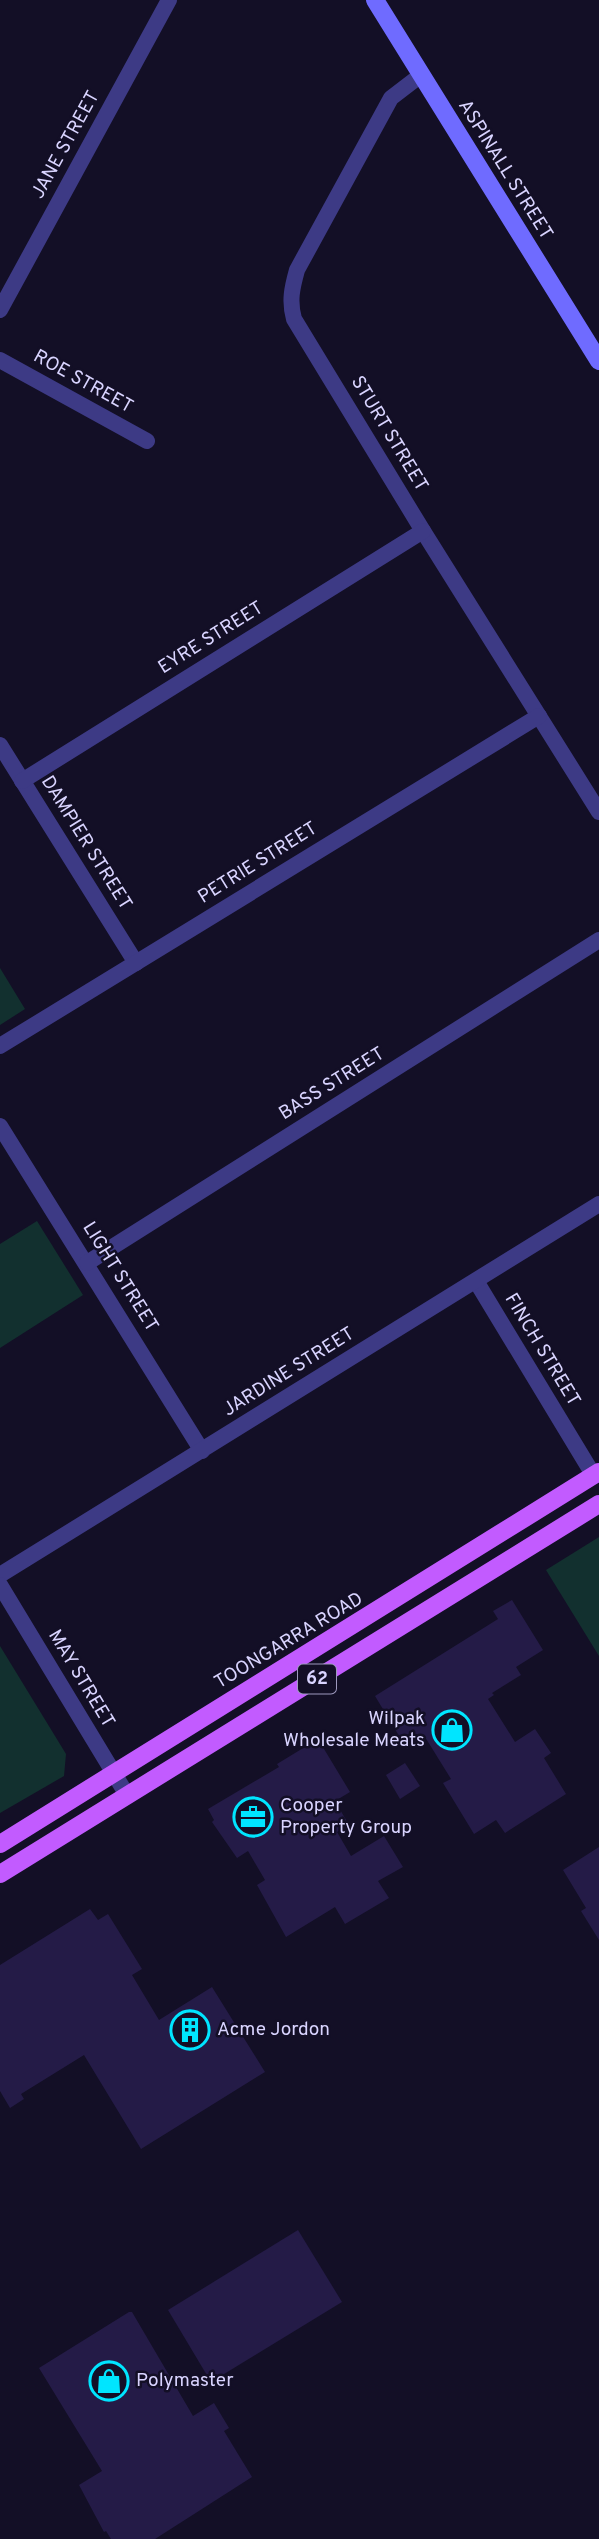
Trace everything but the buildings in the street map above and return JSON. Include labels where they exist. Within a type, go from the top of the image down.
[{"type":"main road","name":"ASPINALL STREET","points":[[375,0],[599,361]]},
{"type":"main road","name":"TOONGARRA ROAD","points":[[0,1844],[596,1474]]},
{"type":"main road","name":"62","points":[[0,1874],[599,1504]]},
{"type":"street","name":"JANE STREET","points":[[0,310],[169,0]]},
{"type":"street","name":"STURT STREET","points":[[421,75],[391,98],[297,270],[290,305],[295,319],[423,531],[599,812]]},
{"type":"street","name":"ROE STREET","points":[[0,360],[147,440]]},
{"type":"street","name":"EYRE STREET","points":[[22,781],[423,531]]},
{"type":"street","name":"PETRIE STREET","points":[[0,1046],[539,716]]},
{"type":"street","name":"DAMPIER STREET","points":[[0,745],[135,963]]},
{"type":"street","name":"BASS STREET","points":[[87,1263],[599,940]]},
{"type":"street","name":"LIGHT STREET","points":[[0,1126],[202,1451]]},
{"type":"street","name":"JARDINE STREET","points":[[0,1576],[599,1204]]},
{"type":"street","name":"FINCH STREET","points":[[476,1280],[596,1474]]},
{"type":"street","name":"MAY STREET","points":[[0,1585],[127,1795]]},
{"type":"green space","points":[[0,968],[25,1009],[0,1025]]},
{"type":"green space","points":[[37,1221],[83,1295],[0,1348],[0,1244]]},
{"type":"green space","points":[[599,1537],[599,1656],[546,1570]]},
{"type":"green space","points":[[0,1646],[66,1754],[64,1776],[0,1813]]},
{"type":"place","name":"Wilpak Wholesale Meats","points":[[452,1730]]},
{"type":"place","name":"Cooper Property Group","points":[[253,1817]]},
{"type":"place","name":"Acme Jordon","points":[[190,2030]]},
{"type":"place","name":"Polymaster","points":[[109,2381]]}]
